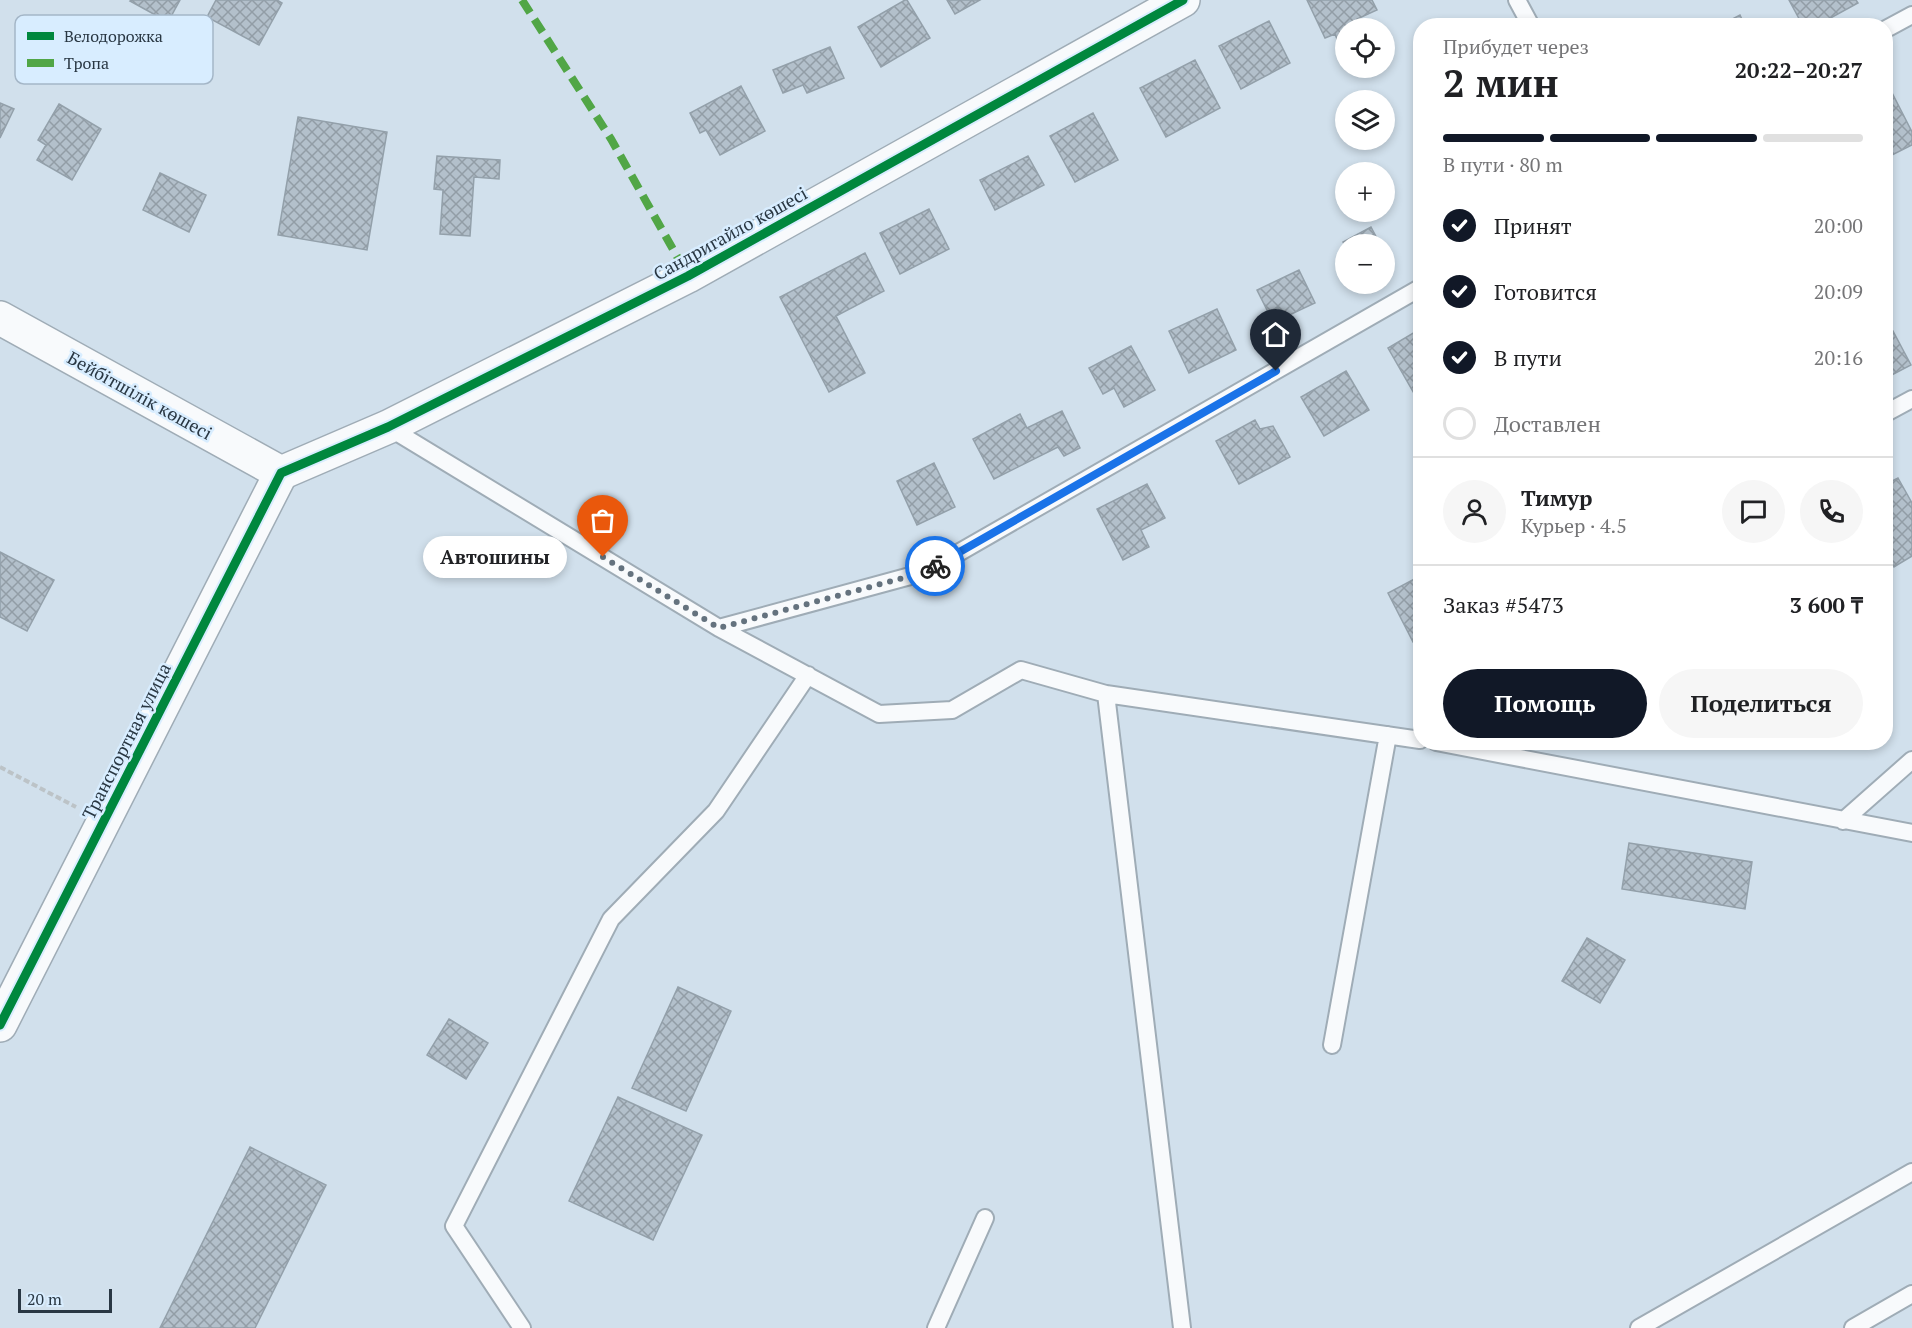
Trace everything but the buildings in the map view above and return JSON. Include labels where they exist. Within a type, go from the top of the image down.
[{"type":"street","name":"Сандригайло көшесі","points":[[281,473],[388,427],[688,276],[1183,0]]},
{"type":"street","name":"Бейбітшілік көшесі","points":[[0,318],[281,473]]},
{"type":"street","name":"Транспортная улица","points":[[0,1025],[281,473]]},
{"type":"lane","points":[[1517,0],[1527,18]]},
{"type":"lane","points":[[1893,25],[1912,15]]},
{"type":"lane","points":[[719,628],[925,572],[1413,292]]},
{"type":"lane","points":[[1893,409],[1912,399]]},
{"type":"lane","points":[[388,427],[719,628],[879,714],[952,710],[1022,670],[1106,694],[1388,735],[1413,735]]},
{"type":"lane","points":[[522,1328],[454,1226],[611,919],[716,811],[808,675]]},
{"type":"lane","points":[[1106,694],[1182,1328]]},
{"type":"lane","points":[[1332,1045],[1388,735]]},
{"type":"lane","points":[[1477,750],[1912,833]]},
{"type":"lane","points":[[1843,821],[1912,760]]},
{"type":"lane","points":[[1639,1328],[1912,1172]]},
{"type":"lane","points":[[936,1328],[985,1218]]},
{"type":"lane","points":[[1853,1328],[1912,1294]]},
{"type":"path","points":[[0,767],[103,822]]},
{"type":"marked path","points":[[522,0],[611,139],[688,276]]},
{"type":"cycle path","points":[[0,1025],[281,473],[388,427],[688,276],[1183,0]]},
{"type":"way so far","points":[[603,557],[719,628],[925,572],[935,566]]},
{"type":"place","name":"Автошины","points":[[603,557]]},
{"type":"route","points":[[935,566],[1276,371]]}]
